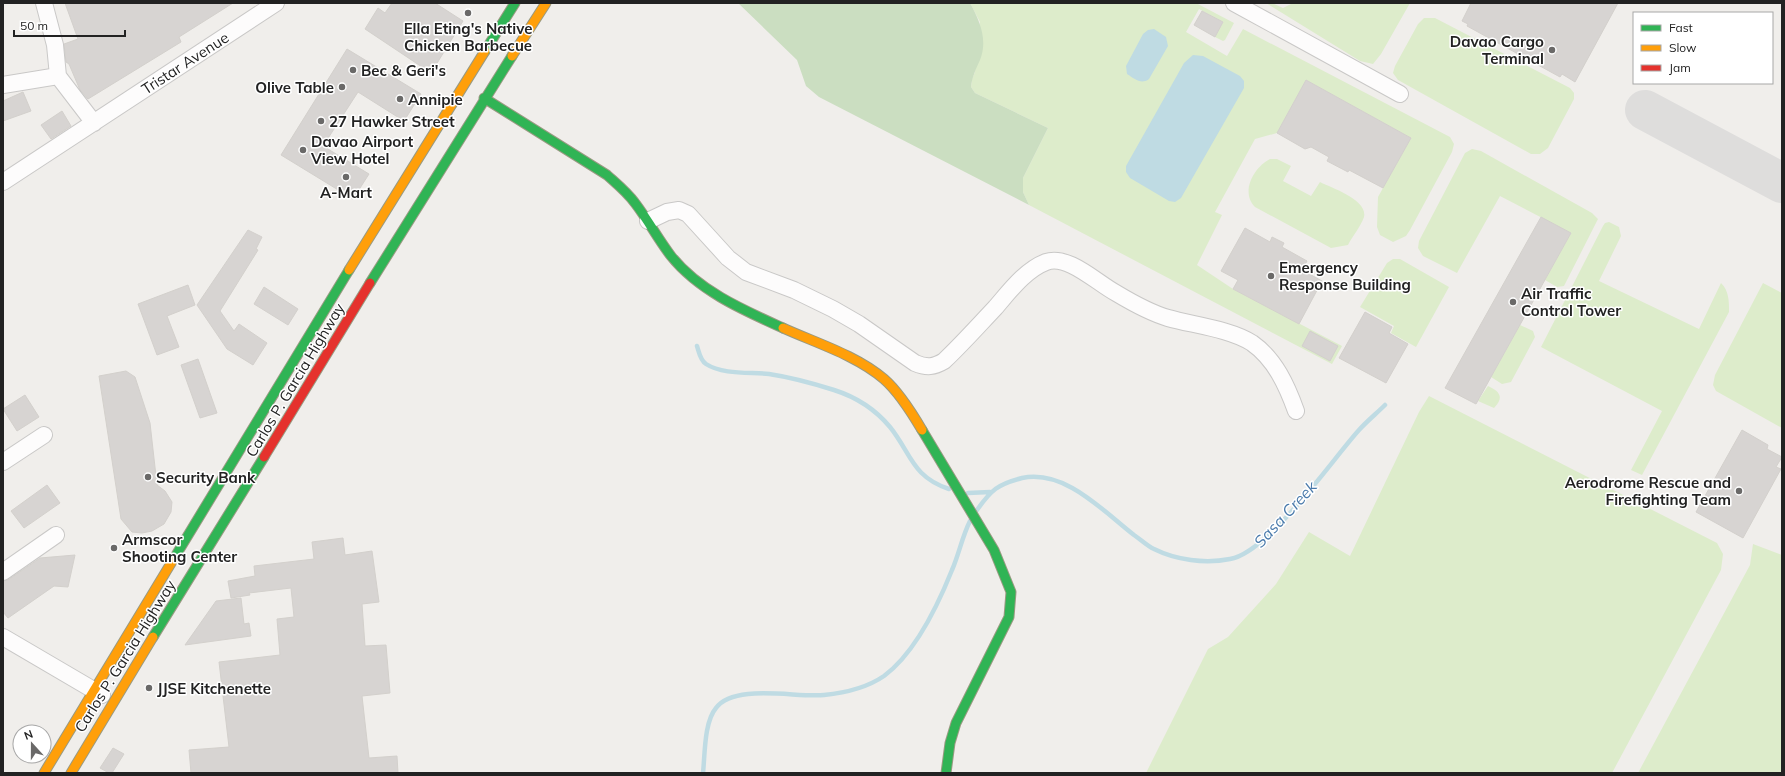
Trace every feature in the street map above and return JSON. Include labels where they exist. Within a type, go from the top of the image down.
[{"type":"main road","name":"Carlos P. Garcia Highway","points":[[44,773],[412,169],[515,3]]},
{"type":"main road","name":"Carlos P. Garcia Highway","points":[[71,773],[112,701],[222,526],[427,178],[484,98],[546,3]]},
{"type":"main road","points":[[484,98],[607,175],[621,187],[648,220],[671,256],[688,274],[714,293],[745,311],[827,346],[872,370],[895,391],[916,420],[986,536],[1001,564],[1011,592],[1009,617],[956,723],[950,743],[946,773]]},
{"type":"main road","points":[[412,169],[427,178]]},
{"type":"street","points":[[44,3],[55,45],[58,76],[94,124]]},
{"type":"street","name":"Tristar Avenue","points":[[3,182],[94,124],[276,3]]},
{"type":"street","points":[[1234,3],[1400,94]]},
{"type":"street","points":[[3,85],[58,76]]},
{"type":"street","points":[[648,220],[667,212],[679,210],[688,214],[728,258],[746,272],[794,290],[833,309],[859,324],[915,364],[925,367],[936,366],[944,360],[1033,269],[1052,261],[1058,260],[1069,263],[1116,294],[1165,317],[1230,334],[1252,343],[1266,356],[1280,373],[1296,411]]},
{"type":"street","points":[[3,462],[44,435]]},
{"type":"street","points":[[3,572],[56,535]]},
{"type":"street","points":[[3,637],[112,701]]},
{"type":"green space","points":[[738,3],[970,3],[980,24],[983,38],[982,53],[973,76],[971,87],[975,93],[1048,128],[1023,178],[1023,192],[1029,205],[819,97],[806,86],[797,60]]},
{"type":"green space","points":[[970,3],[1196,3],[1234,23],[1223,41],[1215,37],[1223,22],[1199,9],[1186,32],[1227,56],[1243,29],[1450,137],[1454,144],[1452,152],[1410,230],[1406,236],[1393,242],[1380,235],[1377,227],[1378,197],[1411,138],[1306,80],[1277,133],[1255,139],[1215,212],[1222,215],[1197,265],[1233,289],[1342,346],[1332,364],[1029,205],[1023,192],[1023,178],[1048,128],[975,93],[971,87],[975,72],[980,22]]},
{"type":"green space","points":[[1266,3],[1272,3],[1283,8],[1293,3],[1410,3],[1381,54],[1373,64],[1360,61]]},
{"type":"green space","points":[[1424,18],[1435,18],[1570,88],[1574,93],[1574,99],[1548,148],[1540,154],[1531,154],[1398,80],[1393,73],[1395,66],[1418,24]]},
{"type":"green space","points":[[1472,149],[1481,151],[1592,213],[1598,219],[1564,286],[1557,287],[1545,280],[1571,233],[1500,196],[1457,273],[1423,256],[1418,248],[1419,241],[1465,153]]},
{"type":"green space","points":[[1270,159],[1277,159],[1291,166],[1283,181],[1311,196],[1320,182],[1348,195],[1360,205],[1364,211],[1364,217],[1348,245],[1331,248],[1255,207],[1249,194],[1251,180],[1259,168]]},
{"type":"green space","points":[[1609,222],[1619,227],[1621,236],[1599,281],[1699,329],[1721,283],[1726,289],[1729,300],[1729,312],[1642,475],[1631,470],[1662,411],[1541,347],[1603,226],[1605,223]]},
{"type":"green space","points":[[1393,259],[1400,259],[1449,287],[1416,347],[1391,333],[1394,326],[1360,307],[1387,263]]},
{"type":"green space","points":[[1763,283],[1782,293],[1782,428],[1716,391],[1713,385],[1715,375]]},
{"type":"green space","points":[[1520,325],[1533,331],[1535,337],[1511,382],[1502,384],[1491,377]]},
{"type":"green space","points":[[1488,386],[1498,392],[1500,398],[1494,408],[1478,401]]},
{"type":"green space","points":[[1429,396],[1717,543],[1723,554],[1721,570],[1612,773],[1146,773],[1208,649],[1228,637],[1276,584],[1309,532],[1350,556],[1419,412]]},
{"type":"green space","points":[[1753,544],[1782,555],[1782,773],[1638,773],[1750,565]]},
{"type":"water","points":[[1154,29],[1166,37],[1168,46],[1149,79],[1146,81],[1141,81],[1127,74],[1126,66],[1143,34],[1148,30]]},
{"type":"water","points":[[1193,55],[1203,56],[1240,76],[1244,81],[1244,88],[1181,198],[1175,202],[1169,201],[1130,178],[1126,172],[1126,166],[1184,63]]},
{"type":"building","points":[[65,3],[233,3],[179,37],[181,42],[88,99],[80,90],[69,64],[66,62],[64,44],[78,39]]},
{"type":"building","points":[[392,3],[435,3],[463,21],[431,73],[365,29],[378,8],[385,13]]},
{"type":"building","name":"Davao Cargo Terminal","points":[[1471,3],[1618,3],[1575,82],[1562,74],[1560,77],[1467,26],[1468,24],[1462,21]]},
{"type":"building","points":[[1202,11],[1223,22],[1215,37],[1194,25]]},
{"type":"building","points":[[347,49],[421,94],[404,121],[358,92],[323,146],[369,174],[353,199],[281,155]]},
{"type":"building","points":[[1306,80],[1411,138],[1383,188],[1349,170],[1348,172],[1327,161],[1329,157],[1311,147],[1305,149],[1277,133]]},
{"type":"building","points":[[23,92],[31,111],[3,121],[3,101]]},
{"type":"building","points":[[62,111],[71,126],[51,139],[41,125]]},
{"type":"building","name":"Air Traffic Control Tower","points":[[1541,217],[1571,233],[1476,404],[1445,388]]},
{"type":"building","name":"Emergency Response Building","points":[[1245,228],[1270,242],[1272,237],[1284,243],[1282,247],[1307,261],[1302,270],[1322,281],[1299,324],[1233,289],[1238,280],[1221,271]]},
{"type":"building","points":[[248,230],[262,237],[256,249],[258,250],[220,311],[234,331],[239,324],[267,343],[253,365],[227,349],[197,305]]},
{"type":"building","points":[[188,285],[195,305],[167,316],[179,347],[157,355],[138,304]]},
{"type":"building","points":[[264,287],[298,309],[288,325],[254,304]]},
{"type":"building","points":[[1365,312],[1392,327],[1389,333],[1408,344],[1386,383],[1339,358]]},
{"type":"building","points":[[1310,331],[1338,346],[1330,361],[1302,346]]},
{"type":"building","points":[[198,359],[217,413],[200,418],[181,365]]},
{"type":"building","points":[[126,371],[135,377],[150,423],[157,485],[165,491],[172,502],[171,512],[164,524],[152,531],[142,533],[132,532],[121,519],[99,376]]},
{"type":"building","points":[[25,395],[39,417],[17,431],[3,409]]},
{"type":"building","name":"Aerodrome Rescue and Firefighting Team","points":[[1742,430],[1768,445],[1767,449],[1782,457],[1776,467],[1781,469],[1743,538],[1696,512]]},
{"type":"building","points":[[47,485],[60,503],[24,528],[11,511]]},
{"type":"building","points":[[343,538],[345,555],[372,551],[379,602],[362,604],[365,646],[386,645],[390,693],[362,696],[369,758],[397,756],[398,773],[191,773],[189,750],[229,747],[219,662],[280,655],[277,619],[294,617],[291,588],[249,593],[250,595],[231,598],[228,581],[255,576],[254,566],[314,559],[312,542]]},
{"type":"building","points":[[75,555],[68,587],[54,586],[8,618],[3,612],[3,581],[8,580],[40,558]]},
{"type":"building","points":[[241,598],[244,624],[249,623],[251,636],[185,645],[216,601]]},
{"type":"building","points":[[113,748],[124,754],[112,773],[109,773],[100,768]]},
{"type":"waterway","points":[[697,346],[702,360],[713,368],[737,372],[769,374],[810,383],[850,396],[865,404],[890,427],[920,471],[927,478],[949,489]]},
{"type":"waterway","name":"Sasa Creek","points":[[977,510],[987,497],[1001,485],[1022,478],[1038,477],[1053,480],[1082,494],[1146,544],[1163,553],[1201,561],[1230,559],[1246,553],[1281,523],[1299,504],[1365,423],[1385,405]]},
{"type":"waterway","points":[[968,493],[990,492]]},
{"type":"waterway","points":[[703,773],[709,722],[716,708],[725,700],[737,696],[767,693],[812,695],[840,693],[856,689],[878,680],[895,666],[906,655],[933,613],[957,558],[970,521]]},
{"type":"taxiway","points":[[1645,110],[1782,183]]},
{"type":"traffic: fast","points":[[485,51],[515,3]]},
{"type":"traffic: fast","points":[[370,283],[512,56]]},
{"type":"traffic: fast","points":[[484,98],[607,175],[632,199],[671,256],[695,279],[737,307],[783,328]]},
{"type":"traffic: fast","points":[[173,560],[349,270]]},
{"type":"traffic: fast","points":[[922,430],[994,550],[1011,592],[1009,617],[956,723],[950,743],[946,773]]},
{"type":"traffic: fast","points":[[153,637],[264,457]]},
{"type":"traffic: slow","points":[[512,56],[546,3]]},
{"type":"traffic: slow","points":[[349,270],[485,51]]},
{"type":"traffic: slow","points":[[783,328],[848,356],[884,379],[900,396],[922,430]]},
{"type":"traffic: slow","points":[[44,773],[173,560]]},
{"type":"traffic: slow","points":[[71,773],[153,637]]},
{"type":"traffic: jam","points":[[264,457],[370,283]]},
{"type":"place","name":"Ella Eting's Native Chicken Barbecue","points":[[468,13]]},
{"type":"place","name":"Davao Cargo Terminal","points":[[1552,50]]},
{"type":"place","name":"Bec & Geri's","points":[[353,70]]},
{"type":"place","name":"Olive Table","points":[[342,87]]},
{"type":"place","name":"Annipie","points":[[400,99]]},
{"type":"place","name":"27 Hawker Street","points":[[321,121]]},
{"type":"place","name":"Davao Airport View Hotel","points":[[303,150]]},
{"type":"place","name":"A-Mart","points":[[346,177]]},
{"type":"place","name":"Emergency Response Building","points":[[1271,276]]},
{"type":"place","name":"Air Traffic Control Tower","points":[[1513,302]]},
{"type":"place","name":"Security Bank","points":[[148,477]]},
{"type":"place","name":"Aerodrome Rescue and Firefighting Team","points":[[1739,491]]},
{"type":"place","name":"Armscor Shooting Center","points":[[114,548]]},
{"type":"place","name":"JJSE Kitchenette","points":[[149,688]]}]
